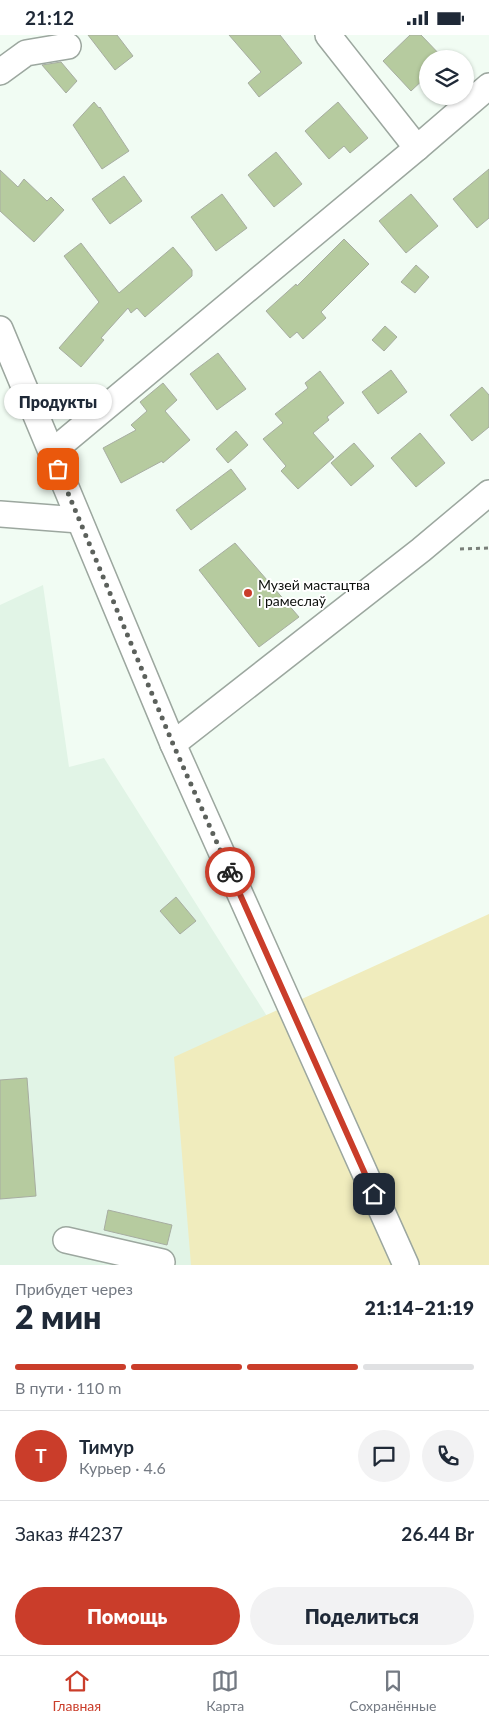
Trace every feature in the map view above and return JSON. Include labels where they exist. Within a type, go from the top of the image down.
[{"type":"street","points":[[328,35],[417,148]]},
{"type":"street","points":[[0,72],[26,53],[68,46]]},
{"type":"street","points":[[52,452],[489,86]]},
{"type":"street","points":[[0,329],[173,744],[406,1265]]},
{"type":"street","points":[[173,744],[421,550],[489,493]]},
{"type":"street","points":[[0,514],[79,520]]},
{"type":"street","points":[[66,1240],[162,1261],[161,1265]]},
{"type":"shaded area","points":[[43,585],[69,767],[104,758],[306,1078],[253,1265],[0,1265],[0,605]]},
{"type":"shaded area","points":[[489,914],[489,1265],[191,1265],[174,1057]]},
{"type":"building","points":[[88,35],[117,35],[133,56],[115,70]]},
{"type":"building","points":[[229,35],[280,35],[302,63],[259,97],[248,83],[261,72]]},
{"type":"building","points":[[410,35],[421,35],[435,50],[419,50],[419,83],[411,91],[383,61]]},
{"type":"building","points":[[61,62],[77,81],[66,93],[42,65]]},
{"type":"building","points":[[94,102],[100,107],[129,151],[102,169],[73,125]]},
{"type":"building","points":[[338,102],[368,138],[350,153],[344,146],[329,159],[305,131]]},
{"type":"building","points":[[276,152],[302,184],[274,207],[248,175]]},
{"type":"building","points":[[489,169],[489,218],[477,228],[453,199]]},
{"type":"building","points":[[0,170],[18,187],[24,179],[47,201],[51,197],[64,210],[34,242],[0,211]]},
{"type":"building","points":[[124,176],[142,201],[110,224],[92,199]]},
{"type":"building","points":[[222,194],[247,228],[216,251],[191,217]]},
{"type":"building","points":[[411,194],[438,226],[406,253],[379,221]]},
{"type":"building","points":[[344,239],[369,264],[321,312],[326,318],[303,339],[297,332],[290,338],[266,311],[296,284],[297,286]]},
{"type":"building","points":[[81,243],[119,293],[173,247],[192,270],[192,276],[145,317],[137,308],[131,313],[128,308],[101,338],[104,340],[81,367],[59,348],[99,302],[64,256]]},
{"type":"building","points":[[416,265],[429,277],[415,293],[401,282]]},
{"type":"building","points":[[385,326],[397,337],[384,351],[372,340]]},
{"type":"building","points":[[218,353],[246,389],[217,410],[190,374]]},
{"type":"building","points":[[391,370],[407,392],[378,414],[362,392]]},
{"type":"building","points":[[320,371],[344,403],[327,417],[329,420],[313,433],[334,457],[298,489],[281,471],[286,466],[263,439],[283,423],[275,414],[308,388],[305,383]]},
{"type":"building","points":[[163,383],[177,400],[165,411],[190,440],[163,463],[162,461],[121,483],[103,448],[136,430],[131,425],[147,411],[140,402]]},
{"type":"building","points":[[482,387],[489,395],[489,427],[472,441],[450,415]]},
{"type":"building","points":[[236,431],[248,445],[228,463],[216,449]]},
{"type":"building","points":[[420,433],[445,463],[416,487],[391,458]]},
{"type":"building","points":[[354,443],[374,466],[351,486],[331,463]]},
{"type":"building","points":[[231,469],[246,489],[191,530],[176,510]]},
{"type":"building","name":"Музей мастацтва і рамеслаў","points":[[235,543],[299,617],[259,647],[199,570]]},
{"type":"building","points":[[176,897],[196,921],[180,934],[160,911]]},
{"type":"building","points":[[27,1078],[36,1196],[0,1199],[0,1080]]},
{"type":"building","points":[[108,1210],[172,1225],[167,1245],[104,1230]]},
{"type":"way so far","points":[[58,469],[173,744],[230,872]]},
{"type":"place","name":"Продукты","points":[[58,469]]},
{"type":"place","name":"Музей мастацтва і рамеслаў","points":[[248,593]]},
{"type":"route","points":[[230,872],[374,1194]]}]
